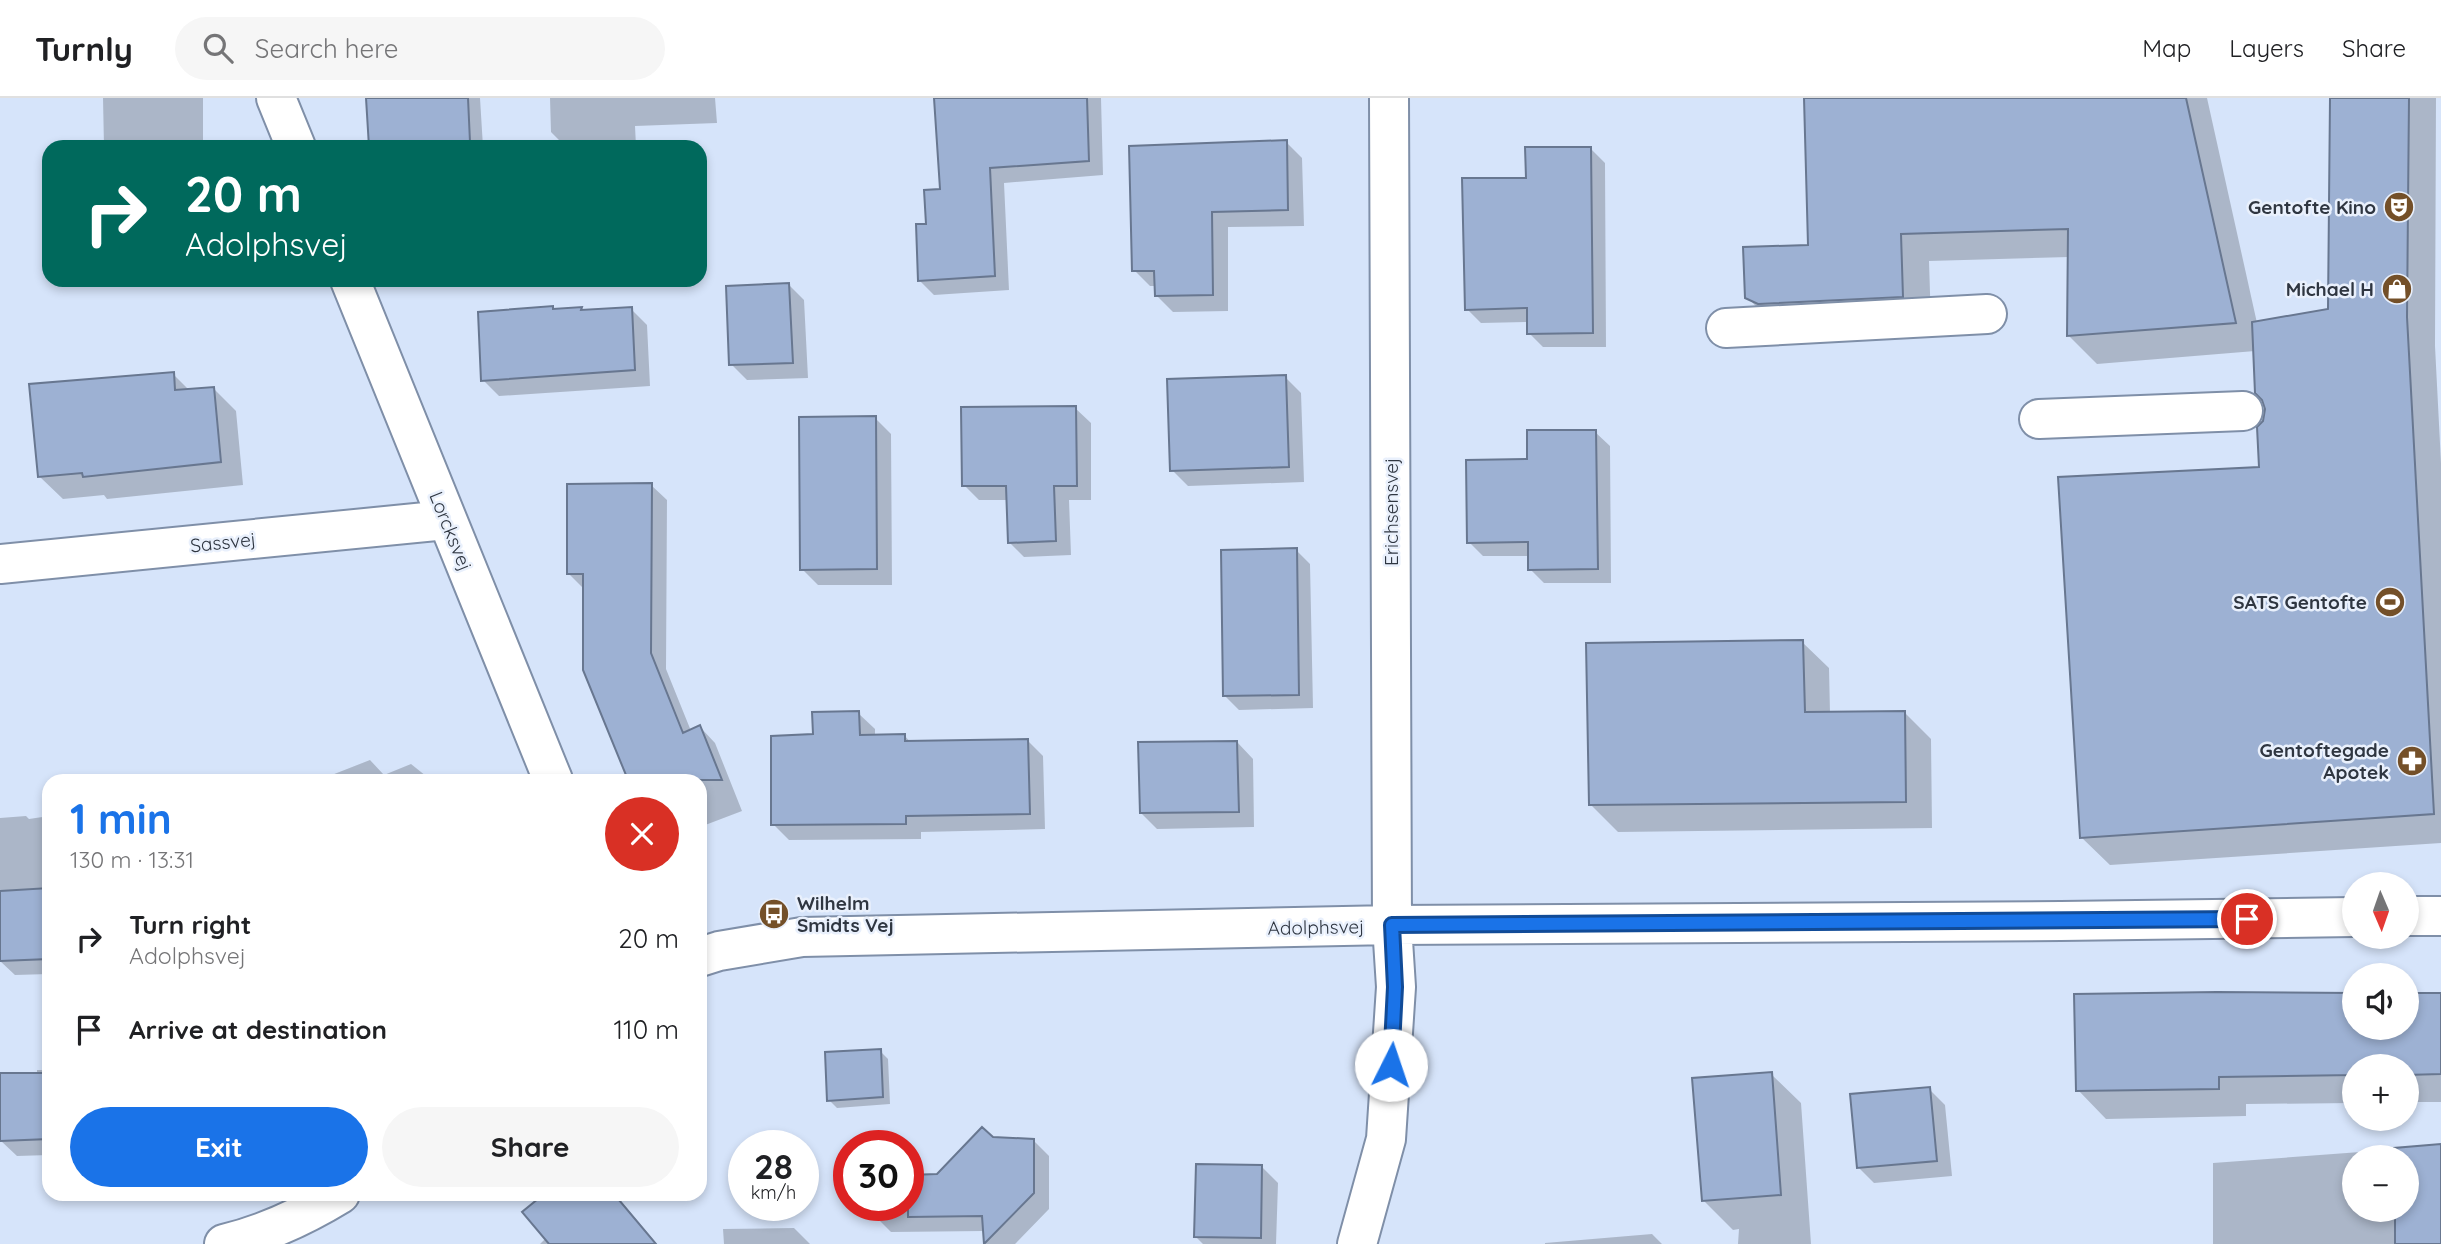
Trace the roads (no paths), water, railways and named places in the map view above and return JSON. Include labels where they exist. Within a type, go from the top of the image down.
[{"type":"street","points":[[276,98],[293,140]]},
{"type":"street","name":"Erichsensvej","points":[[1357,1244],[1386,1139],[1395,987],[1392,925],[1389,98]]},
{"type":"street","name":"Lorcksvej","points":[[352,287],[551,774]]},
{"type":"street","points":[[1726,328],[1987,314]]},
{"type":"street","points":[[2039,419],[2243,411]]},
{"type":"street","name":"Sassvej","points":[[0,564],[446,520]]},
{"type":"street","points":[[2419,916],[2441,916]]},
{"type":"street","name":"Adolphsvej","points":[[707,955],[802,937],[1392,925],[2061,922],[2342,917]]},
{"type":"street","points":[[224,1244],[244,1239],[311,1212],[329,1201]]},
{"type":"place","name":"Gentofte Kino","points":[[2399,207]]},
{"type":"place","name":"Michael H","points":[[2397,289]]},
{"type":"place","name":"SATS Gentofte","points":[[2390,602]]},
{"type":"place","name":"Gentoftegade Apotek","points":[[2412,761]]},
{"type":"place","name":"Wilhelm Smidts Vej","points":[[774,914]]}]
